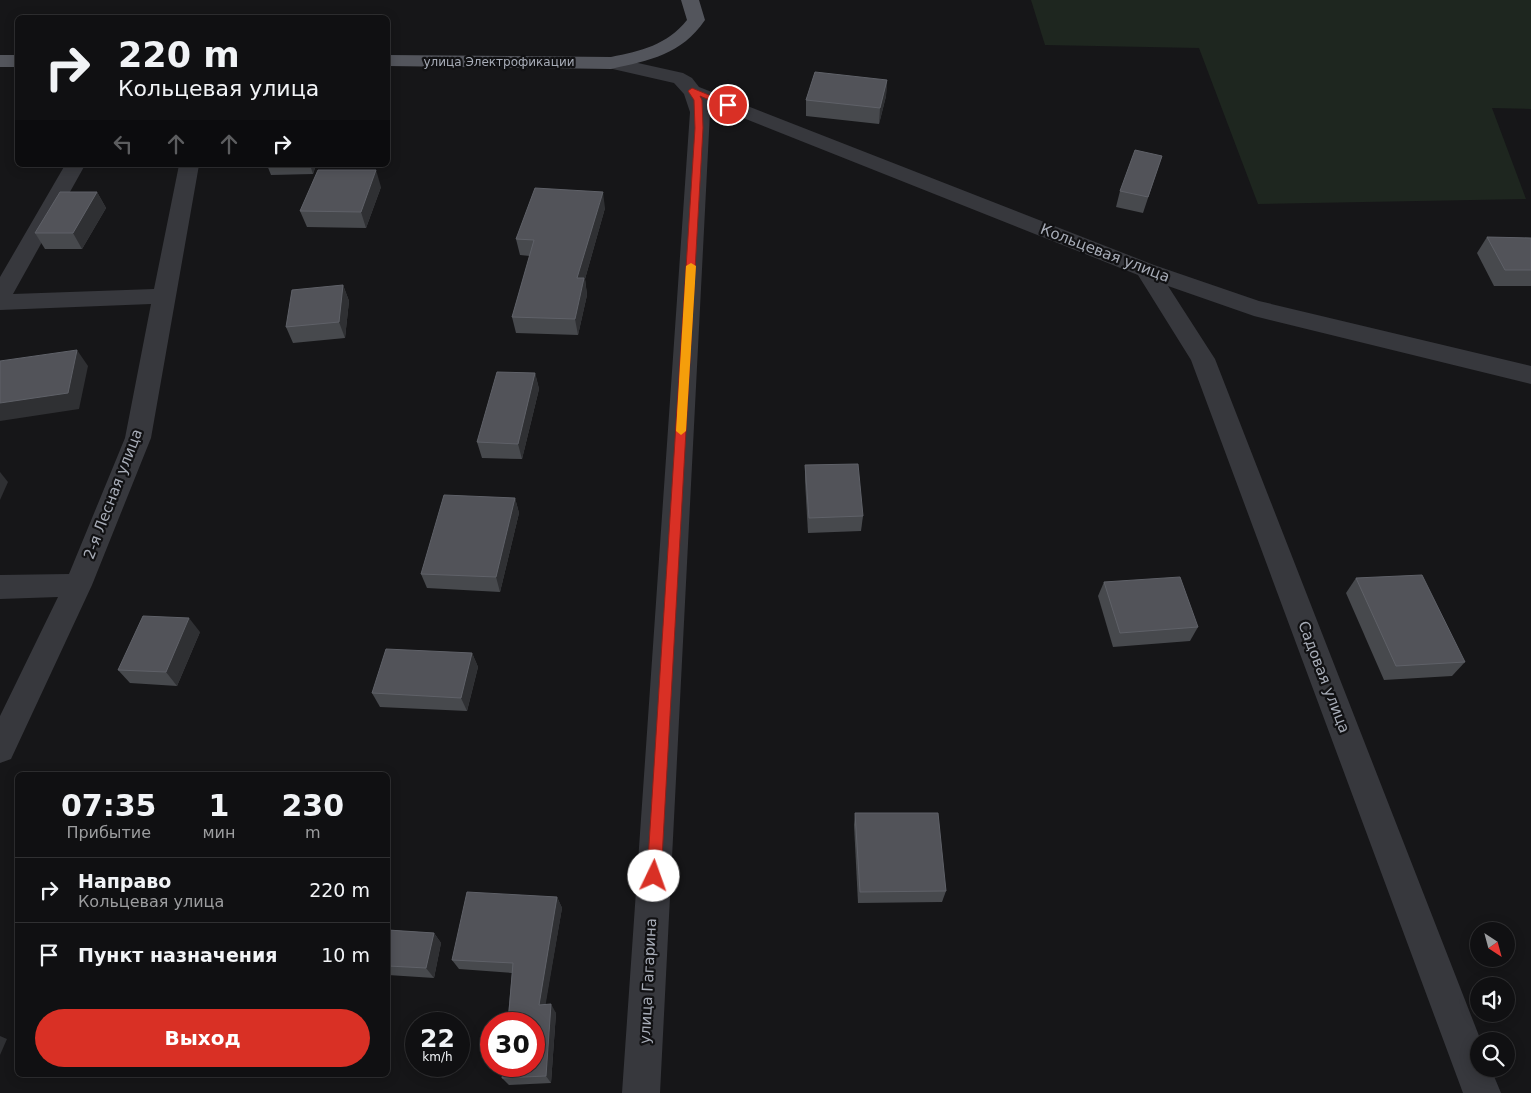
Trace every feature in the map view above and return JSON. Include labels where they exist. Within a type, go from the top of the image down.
[{"type":"main road","points":[[612,63],[647,55],[670,47],[687,34],[696,20],[690,0]]},
{"type":"main road","points":[[0,61],[15,61]]},
{"type":"main road","name":"улица Электрофикации","points":[[390,61],[612,63]]},
{"type":"street","points":[[612,63],[680,78],[692,91]]},
{"type":"street","name":"Кольцевая улица","points":[[692,91],[1146,270],[1254,308],[1531,376]]},
{"type":"street","name":"улица Гагарина","points":[[641,1093],[699,138],[698,100],[692,91]]},
{"type":"street","points":[[0,297],[73,167]]},
{"type":"street","name":"2-я Лесная улица","points":[[0,749],[78,585],[138,438],[189,167]]},
{"type":"street","name":"Садовая улица","points":[[1146,270],[1203,359],[1482,1093]]},
{"type":"street","points":[[0,302],[163,296]]},
{"type":"street","points":[[0,588],[78,585]]},
{"type":"shaded area","points":[[1031,0],[1531,0],[1531,109],[1492,108],[1526,199],[1258,204],[1199,48],[1045,45]]},
{"type":"building","points":[[815,72],[887,80],[880,108],[806,100]]},
{"type":"building","points":[[1135,150],[1162,156],[1148,197],[1120,191]]},
{"type":"building","points":[[318,170],[376,170],[361,212],[300,211]]},
{"type":"building","points":[[535,188],[603,192],[577,278],[584,278],[575,319],[512,317],[534,240],[516,239]]},
{"type":"building","points":[[60,192],[97,192],[73,233],[35,233]]},
{"type":"building","points":[[1487,237],[1531,238],[1531,270],[1505,270]]},
{"type":"building","points":[[343,285],[339,322],[286,327],[292,290]]},
{"type":"building","points":[[77,350],[68,393],[0,403],[0,361]]},
{"type":"building","points":[[497,372],[535,373],[518,444],[477,442]]},
{"type":"building","points":[[858,464],[863,516],[809,518],[805,465]]},
{"type":"building","points":[[444,495],[515,498],[496,577],[421,574]]},
{"type":"building","points":[[1422,575],[1465,662],[1396,666],[1356,578]]},
{"type":"building","points":[[1180,577],[1198,627],[1120,633],[1104,582]]},
{"type":"building","points":[[143,616],[189,618],[166,672],[118,670]]},
{"type":"building","points":[[386,649],[472,653],[461,698],[372,693]]},
{"type":"building","points":[[855,813],[938,813],[946,891],[860,892]]},
{"type":"building","points":[[467,892],[557,897],[539,1005],[551,1004],[546,1076],[545,1012],[509,1012],[513,963],[452,960]]},
{"type":"building","points":[[390,930],[434,933],[426,968],[390,966]]},
{"type":"slow traffic","points":[[681,431],[691,266]]},
{"type":"route","points":[[654,876],[700,112],[698,100],[692,91],[728,105]]}]
